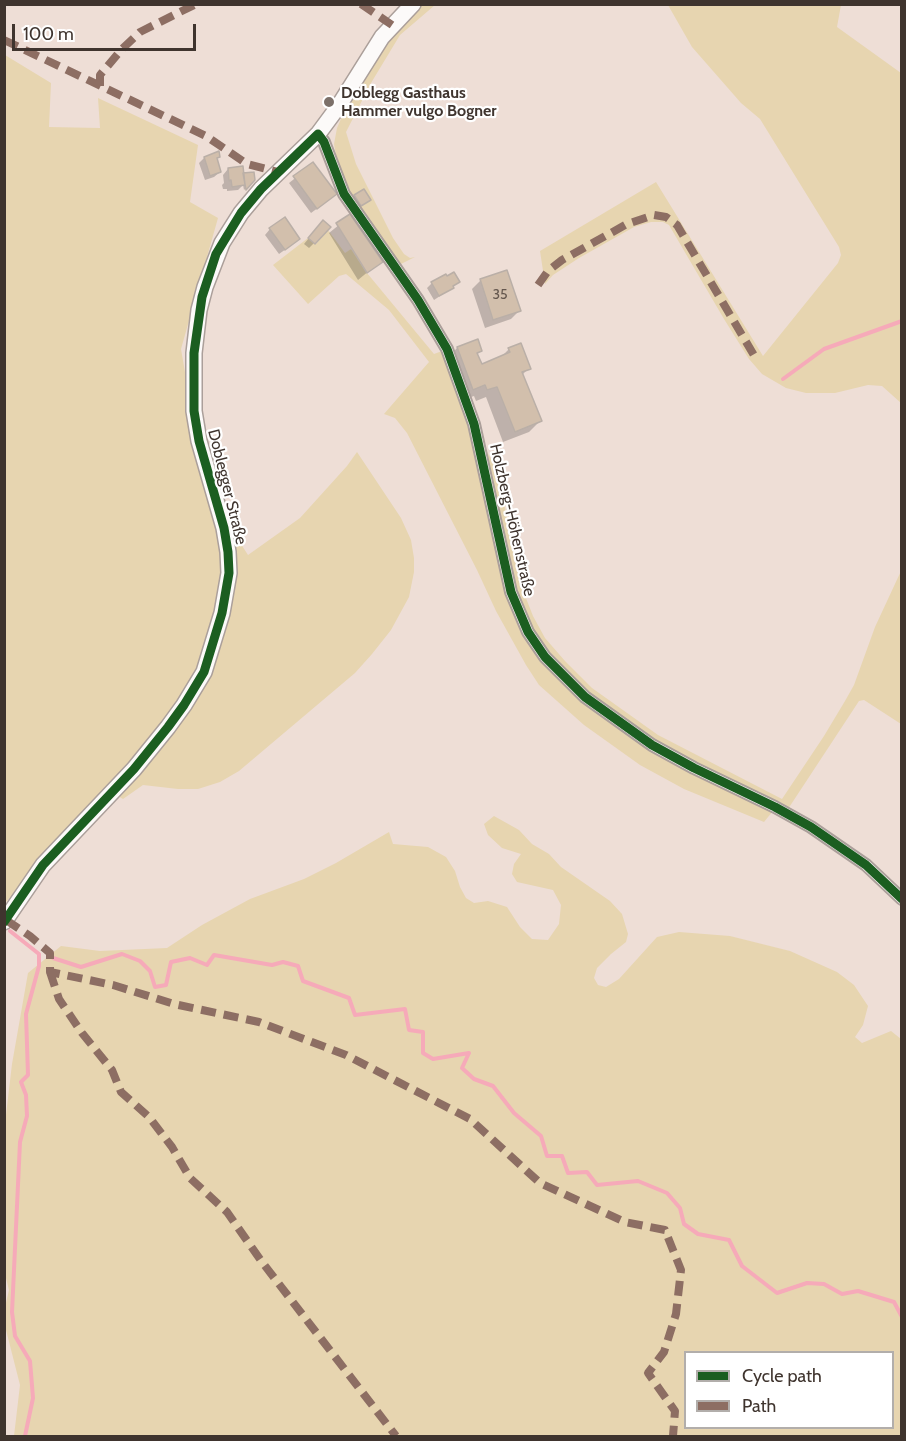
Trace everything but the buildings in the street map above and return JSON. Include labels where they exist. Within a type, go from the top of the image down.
[{"type":"street","name":"Doblegger Straße","points":[[4,922],[43,865],[134,769],[168,727],[204,672],[222,613],[229,561],[222,520],[199,441],[194,411],[194,353],[199,310],[213,262],[231,227],[261,189],[318,134],[382,37],[413,4]]},
{"type":"street","name":"Holzberg-Höhenstraße","points":[[318,134],[324,142],[344,194],[418,300],[447,349],[474,424],[511,592],[528,632],[545,657],[585,697],[643,739],[694,768],[811,827],[866,865],[902,899]]},
{"type":"shaded area","points":[[422,5],[435,5],[400,35],[371,83],[346,132],[356,164],[393,238],[404,254],[410,258],[415,257],[399,265],[349,192],[338,166],[334,144],[337,128],[347,105],[387,41]]},
{"type":"shaded area","points":[[668,5],[841,5],[837,27],[901,73],[901,403],[882,386],[868,385],[835,393],[806,393],[786,388],[762,374],[749,359],[724,319],[669,225],[663,222],[651,222],[634,227],[579,258],[553,275],[545,284],[540,251],[656,182],[763,356],[838,263],[841,255],[839,247],[760,119],[741,103],[692,47]]},
{"type":"shaded area","points":[[5,55],[51,83],[49,127],[100,128],[98,98],[198,145],[190,202],[218,218],[181,349],[205,488],[248,555],[300,518],[357,452],[401,518],[411,540],[414,572],[409,597],[391,630],[372,654],[355,673],[239,771],[220,782],[198,789],[143,785],[123,799],[116,795],[46,868],[30,895],[17,890],[5,903]]},
{"type":"shaded area","points":[[328,230],[345,253],[351,249],[367,273],[434,354],[442,351],[465,409],[479,463],[506,594],[531,647],[571,692],[622,731],[649,749],[773,811],[764,822],[684,789],[640,765],[584,725],[539,685],[496,611],[407,433],[395,418],[384,414],[429,362],[389,310],[346,274],[339,276],[308,304],[273,265],[308,238],[316,244]]},
{"type":"shaded area","points":[[485,448],[497,470],[522,588],[545,638],[592,688],[658,735],[782,799],[824,736],[854,685],[875,627],[901,571],[901,724],[864,700],[859,701],[788,809],[654,741],[588,693],[549,654],[533,630],[515,591]]},
{"type":"shaded area","points":[[494,816],[519,830],[532,844],[549,854],[561,867],[610,901],[622,914],[628,934],[626,942],[597,968],[594,978],[598,985],[606,987],[619,979],[657,937],[679,932],[730,936],[790,951],[837,972],[854,985],[868,1006],[863,1025],[855,1037],[862,1043],[891,1031],[901,1039],[901,1436],[14,1436],[20,1385],[5,1326],[5,1307],[9,1290],[4,1270],[4,1132],[12,1064],[28,973],[61,946],[100,951],[167,948],[202,925],[250,899],[304,879],[389,832],[393,844],[428,847],[446,857],[455,871],[466,898],[474,903],[488,901],[507,907],[520,927],[532,939],[548,940],[559,924],[561,905],[553,890],[517,882],[512,874],[514,864],[521,854],[502,848],[488,835],[484,824]]},
{"type":"waterway","points":[[783,379],[824,349],[902,321]]},
{"type":"waterway","points":[[10,931],[39,954],[39,966],[26,1014],[28,1075],[21,1082],[26,1095],[27,1116],[20,1142],[12,1312],[15,1336],[30,1361],[33,1398],[25,1436]]},
{"type":"waterway","points":[[53,958],[81,967],[122,954],[140,961],[150,971],[155,987],[166,985],[171,962],[190,958],[207,965],[214,955],[272,965],[283,962],[298,966],[303,981],[349,998],[355,1015],[405,1009],[409,1030],[423,1032],[423,1053],[433,1059],[469,1053],[462,1068],[474,1079],[493,1086],[514,1113],[541,1136],[547,1156],[562,1156],[568,1173],[587,1172],[597,1185],[638,1181],[667,1193],[680,1208],[684,1224],[698,1234],[729,1240],[742,1266],[777,1293],[807,1283],[824,1284],[842,1294],[858,1291],[894,1302],[902,1317]]},
{"type":"marked path","points":[[100,86],[100,75],[140,32],[196,4]]},
{"type":"marked path","points":[[361,4],[392,25]]},
{"type":"marked path","points":[[4,40],[206,136],[247,164],[278,172]]},
{"type":"marked path","points":[[538,285],[548,271],[562,260],[627,224],[654,215],[666,217],[677,225],[755,357]]},
{"type":"marked path","points":[[6,920],[50,953],[50,972],[113,985],[174,1004],[259,1022],[346,1055],[470,1119],[540,1183],[625,1222],[665,1230],[681,1270],[676,1314],[664,1352],[648,1373],[675,1411],[673,1436]]},
{"type":"marked path","points":[[50,972],[59,999],[82,1033],[112,1070],[121,1092],[149,1117],[172,1147],[190,1178],[227,1212],[262,1262],[396,1436]]},
{"type":"cycle path","points":[[4,922],[43,865],[134,769],[168,727],[204,672],[222,613],[229,573],[224,528],[199,441],[194,411],[194,353],[202,297],[216,254],[241,213],[261,189],[318,134],[324,142],[344,194],[418,300],[447,349],[474,424],[511,592],[528,632],[545,657],[585,697],[652,745],[811,827],[866,865],[902,899]]},
{"type":"place","name":"Doblegg Gasthaus Hammer vulgo Bogner","points":[[329,102]]}]
